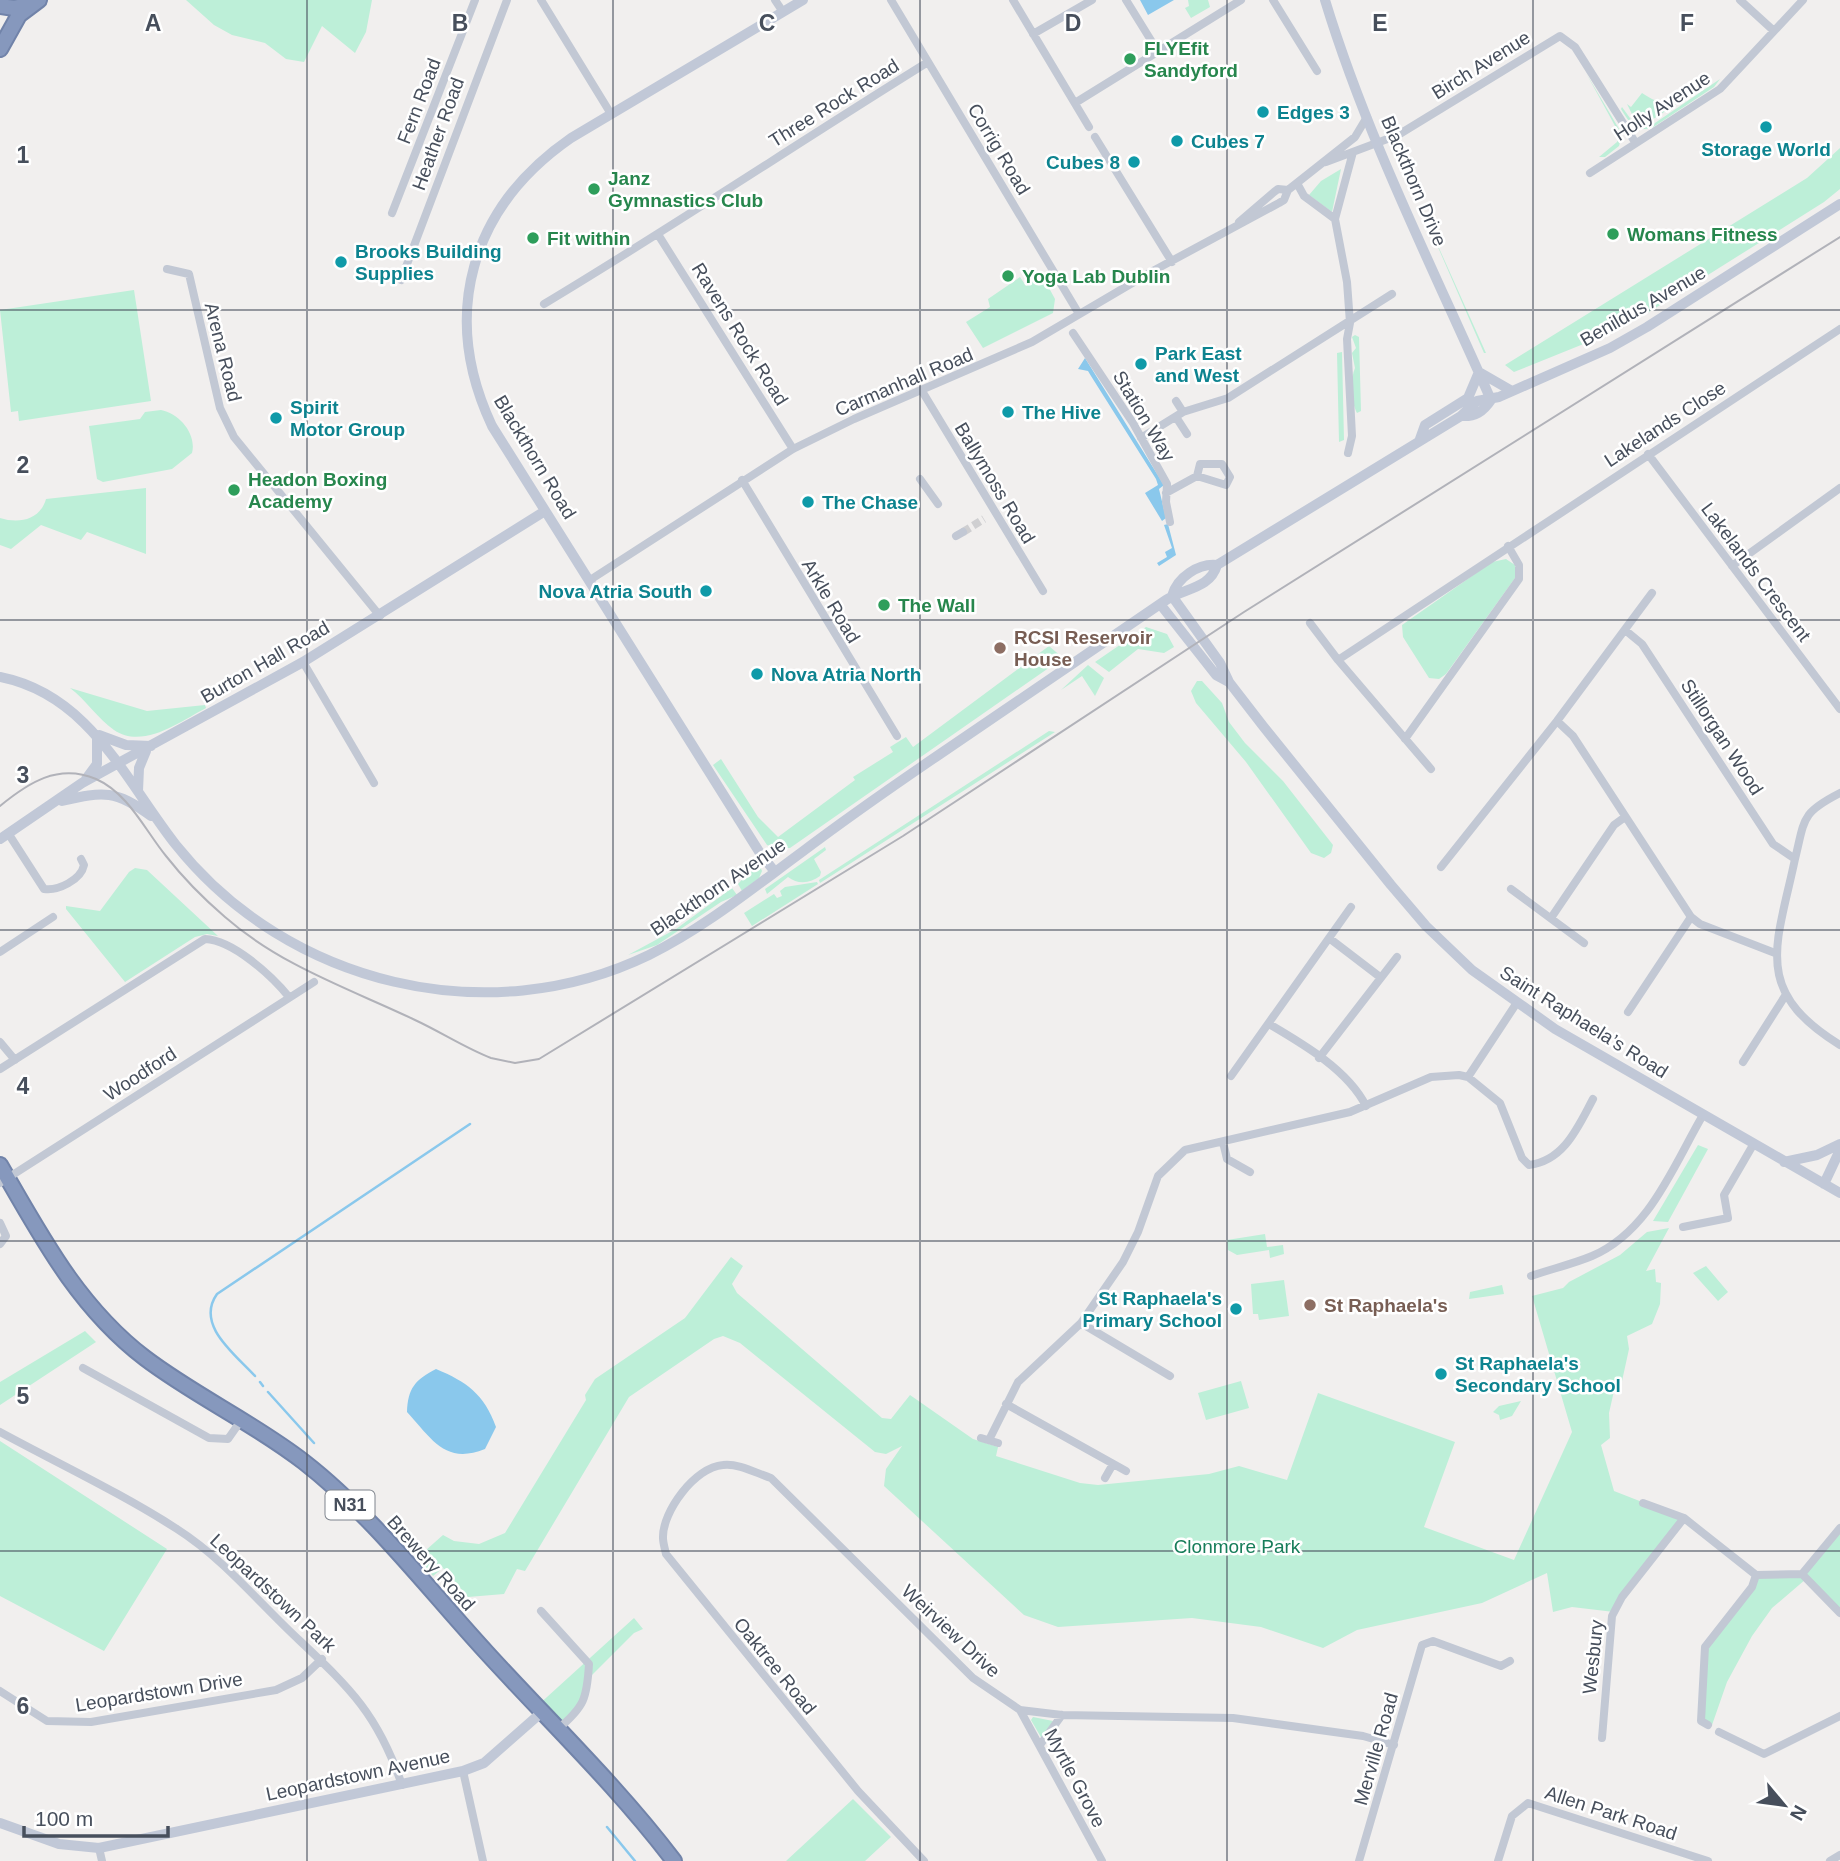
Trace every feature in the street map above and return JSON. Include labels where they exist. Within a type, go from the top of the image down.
[{"type":"highway","points":[[0,6],[14,8],[38,1]]},
{"type":"highway","points":[[0,49],[19,15],[38,1]]},
{"type":"highway","name":"Brewery Road","points":[[2,1175],[54,1259],[80,1294],[110,1327],[172,1377],[242,1419],[304,1462],[356,1510],[542,1712],[674,1861]]},
{"type":"street","name":"Fern Road","points":[[392,213],[475,0]]},
{"type":"street","name":"Heather Road","points":[[401,280],[507,0]]},
{"type":"street","points":[[541,0],[611,114]]},
{"type":"street","points":[[775,0],[783,12]]},
{"type":"street","name":"Blackthorn Road","points":[[775,872],[750,838],[492,426],[478,395],[466,340],[470,289],[476,257],[491,224],[517,186],[552,151],[803,0]]},
{"type":"street","name":"Corrig Road","points":[[891,0],[1079,314]]},
{"type":"street","points":[[1013,0],[1089,127]]},
{"type":"street","points":[[1033,34],[1092,0]]},
{"type":"street","points":[[1126,0],[1157,51]]},
{"type":"street","points":[[1074,103],[1241,0]]},
{"type":"street","points":[[1273,0],[1317,71]]},
{"type":"street","name":"Blackthorn Drive","points":[[1325,0],[1377,143],[1490,400]]},
{"type":"street","points":[[1740,0],[1774,31]]},
{"type":"street","name":"Holly Avenue","points":[[1590,173],[1720,89],[1803,0]]},
{"type":"street","name":"Birch Avenue","points":[[1377,143],[1398,135],[1560,36],[1575,47],[1635,142]]},
{"type":"street","name":"Three Rock Road","points":[[544,304],[659,236],[721,192],[928,62]]},
{"type":"street","name":"Carmanhall Road","points":[[590,580],[793,449],[854,419],[1032,342],[1236,224],[1284,200],[1288,190],[1298,185],[1326,162],[1335,150],[1355,137],[1367,117]]},
{"type":"street","points":[[1095,137],[1172,262]]},
{"type":"street","name":"Carmanhall Road","points":[[1326,162],[1377,143]]},
{"type":"street","points":[[1348,453],[1352,436],[1347,340],[1350,323],[1347,282],[1335,219],[1353,152]]},
{"type":"street","points":[[1298,185],[1304,196],[1335,219]]},
{"type":"street","name":"Benildus Avenue","points":[[1490,400],[1598,354],[1647,327],[1840,204]]},
{"type":"street","name":"Ravens Rock Road","points":[[659,236],[793,449]]},
{"type":"street","name":"Arena Road","points":[[167,269],[189,274],[219,408],[234,437],[380,616]]},
{"type":"street","points":[[1141,438],[1180,415],[1228,398],[1392,294]]},
{"type":"street","name":"Lakelands Close","points":[[1338,660],[1840,329]]},
{"type":"street","name":"Station Way","points":[[1073,333],[1141,438],[1167,484],[1170,522]]},
{"type":"street","points":[[1420,439],[1425,425],[1468,398],[1479,372],[1512,391]]},
{"type":"street","name":"Ballymoss Road","points":[[922,391],[993,513],[1043,591]]},
{"type":"street","points":[[1160,604],[1172,596],[1197,588],[1214,576],[1217,565],[1461,416],[1477,401],[1490,400]]},
{"type":"street","points":[[1176,401],[1187,434]]},
{"type":"street","name":"Lakelands Crescent","points":[[1648,454],[1840,709]]},
{"type":"street","points":[[1198,461],[1222,464],[1230,477],[1228,488],[1197,476],[1198,461]]},
{"type":"street","points":[[1166,494],[1197,476]]},
{"type":"street","points":[[920,479],[938,504]]},
{"type":"street","name":"Arkle Road","points":[[742,480],[897,736]]},
{"type":"street","points":[[1732,566],[1840,488]]},
{"type":"street","name":"Burton Hall Road","points":[[4,836],[58,802],[82,783],[303,662],[545,511]]},
{"type":"street","points":[[984,519],[993,513]]},
{"type":"street","points":[[1405,739],[1518,579],[1519,565],[1508,546]]},
{"type":"street","points":[[1441,867],[1557,721],[1652,593]]},
{"type":"street","name":"Saint Raphaela’s Road","points":[[1172,596],[1220,663],[1229,682],[1426,926],[1472,970],[1516,1004],[1753,1145],[1840,1193]]},
{"type":"street","name":"Saint Raphaela’s Road","points":[[1160,604],[1216,675],[1229,682]]},
{"type":"street","name":"Blackthorn Avenue","points":[[0,677],[59,700],[96,734],[120,764],[156,820],[212,883],[238,905],[294,943],[365,975],[444,992],[508,992],[567,984],[624,965],[683,935],[775,872],[870,800],[1160,604]]},
{"type":"street","points":[[1310,623],[1431,769]]},
{"type":"street","name":"Stillorgan Wood","points":[[1625,630],[1642,644],[1773,844],[1796,859]]},
{"type":"street","points":[[303,662],[374,783]]},
{"type":"street","points":[[1557,721],[1573,736],[1691,917],[1700,924],[1775,953]]},
{"type":"street","points":[[96,734],[126,745],[150,748],[139,768],[138,791]]},
{"type":"street","points":[[82,783],[97,764],[99,744],[96,734]]},
{"type":"street","name":"Blackthorn Avenue","points":[[58,802],[95,793],[120,796],[156,820]]},
{"type":"street","points":[[1840,793],[1815,806],[1806,816],[1775,953],[1785,996],[1794,1009],[1840,1045]]},
{"type":"street","points":[[1551,918],[1614,825],[1625,817]]},
{"type":"street","points":[[4,836],[44,889],[57,889],[80,875],[84,865],[81,859]]},
{"type":"street","points":[[1511,889],[1584,943]]},
{"type":"street","points":[[1231,1076],[1350,907]]},
{"type":"street","points":[[0,952],[53,917]]},
{"type":"street","points":[[1628,1012],[1691,917]]},
{"type":"street","points":[[1329,938],[1380,977]]},
{"type":"street","points":[[0,1069],[205,939],[219,942],[272,976],[289,997]]},
{"type":"street","points":[[1319,1058],[1397,957]]},
{"type":"street","name":"Woodford","points":[[2,1175],[314,982]]},
{"type":"street","points":[[1743,1062],[1785,996]]},
{"type":"street","points":[[1468,1077],[1516,1004]]},
{"type":"street","points":[[1269,1024],[1319,1058],[1358,1090],[1366,1107]]},
{"type":"street","points":[[0,1042],[15,1059]]},
{"type":"street","points":[[998,1443],[985,1439],[1006,1404],[1030,1369],[1081,1323],[1123,1262],[1139,1233],[1158,1176],[1185,1150],[1366,1107],[1431,1077],[1468,1077],[1500,1103],[1522,1158],[1530,1165],[1552,1159],[1565,1146],[1593,1099]]},
{"type":"street","points":[[1531,1276],[1591,1256],[1633,1229],[1648,1210],[1703,1115]]},
{"type":"street","points":[[1223,1142],[1227,1159],[1250,1172]]},
{"type":"street","points":[[1784,1162],[1816,1155],[1840,1144]]},
{"type":"street","points":[[1683,1227],[1728,1218],[1724,1195],[1753,1145]]},
{"type":"street","points":[[1824,1184],[1840,1150]]},
{"type":"street","points":[[0,1223],[6,1236],[0,1244]]},
{"type":"street","points":[[1081,1323],[1170,1376]]},
{"type":"street","points":[[83,1368],[209,1438],[228,1439],[242,1419]]},
{"type":"street","points":[[1006,1404],[1126,1471]]},
{"type":"street","name":"Leopardstown Park","points":[[0,1432],[178,1530],[239,1578],[356,1696],[375,1723],[402,1785]]},
{"type":"street","points":[[1105,1478],[1113,1464]]},
{"type":"street","name":"Weirview Drive","points":[[698,1477],[722,1465],[744,1468],[771,1478],[973,1678],[1020,1710],[1062,1715],[1233,1718],[1363,1736],[1394,1745]]},
{"type":"street","name":"Oaktree Road","points":[[698,1477],[684,1489],[674,1504],[662,1536],[666,1554],[858,1791],[924,1861]]},
{"type":"street","points":[[1643,1503],[1684,1518],[1756,1576],[1802,1574],[1840,1528]]},
{"type":"street","name":"Wesbury","points":[[1602,1738],[1612,1616],[1622,1597],[1684,1518]]},
{"type":"street","points":[[1802,1574],[1840,1613]]},
{"type":"street","points":[[1708,1726],[1701,1721],[1705,1647],[1752,1587],[1756,1576]]},
{"type":"street","points":[[541,1611],[589,1664],[587,1693],[581,1709],[558,1730]]},
{"type":"street","name":"Merville Road","points":[[1359,1861],[1422,1645],[1433,1641],[1501,1666],[1510,1661]]},
{"type":"street","name":"Leopardstown Drive","points":[[0,1690],[47,1721],[91,1722],[276,1690],[302,1678],[322,1659]]},
{"type":"street","name":"Myrtle Grove","points":[[1020,1710],[1102,1861]]},
{"type":"street","name":"Leopardstown Avenue","points":[[0,1823],[60,1844],[99,1848],[463,1771],[484,1763],[542,1712]]},
{"type":"street","points":[[1040,1745],[1062,1715]]},
{"type":"street","points":[[1720,1732],[1764,1754],[1840,1716]]},
{"type":"street","points":[[463,1771],[483,1861]]},
{"type":"street","name":"Allen Park Road","points":[[1498,1861],[1512,1816],[1528,1803],[1708,1861]]},
{"type":"street","points":[[99,1848],[102,1861]]},
{"type":"street","points":[[1829,1861],[1840,1855]]},
{"type":"green space","points":[[186,0],[372,0],[366,32],[355,53],[322,26],[304,62],[286,59],[265,43],[232,35],[214,25]]},
{"type":"green space","points":[[1188,0],[1208,0],[1210,7],[1191,18],[1185,8],[1189,6]]},
{"type":"green space","points":[[1586,73],[1622,134],[1619,146],[1605,157],[1599,157],[1617,142],[1620,135]]},
{"type":"green space","points":[[1720,79],[1714,87],[1652,128],[1637,127],[1630,122],[1621,109],[1622,107],[1635,125],[1649,127]]},
{"type":"green space","points":[[1702,81],[1706,85],[1647,123],[1633,116],[1627,104],[1631,107],[1642,93],[1660,102],[1673,101]]},
{"type":"green space","points":[[1840,148],[1840,189],[1824,202],[1649,312],[1586,343],[1514,372],[1505,365],[1807,178]]},
{"type":"green space","points":[[1341,169],[1332,212],[1309,195],[1321,181]]},
{"type":"green space","points":[[1418,201],[1486,353],[1484,353]]},
{"type":"green space","points":[[1042,275],[1055,299],[1053,313],[983,348],[966,322],[990,307],[988,299],[1020,277],[1026,286]]},
{"type":"green space","points":[[134,290],[151,401],[19,421],[18,411],[11,412],[0,310]]},
{"type":"green space","points":[[1352,337],[1359,337],[1361,411],[1357,413],[1352,391],[1355,368],[1352,353],[1356,348]]},
{"type":"green space","points":[[1342,352],[1344,440],[1339,442],[1337,353]]},
{"type":"green space","points":[[161,410],[174,415],[185,426],[192,439],[192,453],[172,469],[103,482],[97,479],[89,426],[140,419],[145,412]]},
{"type":"green space","points":[[146,488],[146,554],[87,532],[81,540],[41,525],[11,549],[0,545],[0,518],[14,521],[28,519],[39,512],[46,499]]},
{"type":"green space","points":[[1506,559],[1515,565],[1515,578],[1446,674],[1439,679],[1429,678],[1403,637],[1402,625],[1492,562]]},
{"type":"green space","points":[[1146,627],[1167,634],[1174,647],[1164,653],[1138,649],[1109,672],[1095,662]]},
{"type":"green space","points":[[1049,646],[1063,658],[790,848],[767,845],[713,765],[721,759],[758,817],[778,837],[855,780],[853,777],[893,752],[890,747],[906,737],[913,747]]},
{"type":"green space","points":[[1088,665],[1104,678],[1095,696],[1082,676],[1061,690]]},
{"type":"green space","points":[[1197,681],[1202,681],[1222,703],[1229,722],[1245,743],[1283,781],[1333,845],[1331,853],[1324,858],[1311,853],[1246,762],[1196,703],[1191,691]]},
{"type":"green space","points":[[70,688],[147,711],[205,705],[206,708],[174,726],[137,737],[125,735],[108,726]]},
{"type":"green space","points":[[1049,731],[1055,732],[820,883],[819,880]]},
{"type":"green space","points":[[825,847],[826,850],[814,859],[821,872],[820,876],[804,882],[788,877],[767,894],[765,889]]},
{"type":"green space","points":[[758,862],[762,871],[759,878],[742,891],[738,884]]},
{"type":"green space","points":[[135,868],[147,870],[218,936],[207,934],[195,937],[125,982],[66,906],[100,911],[129,872]]},
{"type":"green space","points":[[818,884],[752,926],[744,913],[774,894],[777,898],[782,896],[780,891],[785,887]]},
{"type":"green space","points":[[732,888],[737,895],[721,902],[657,945],[628,955],[676,929]]},
{"type":"green space","points":[[1698,1145],[1708,1149],[1668,1222],[1653,1221]]},
{"type":"green space","name":"Clonmore Park","points":[[1669,1228],[1646,1271],[1655,1269],[1656,1282],[1661,1283],[1660,1304],[1652,1324],[1627,1336],[1629,1349],[1622,1381],[1614,1391],[1609,1413],[1610,1438],[1601,1445],[1614,1491],[1683,1518],[1614,1612],[1572,1607],[1553,1612],[1547,1573],[1482,1603],[1357,1630],[1323,1648],[1261,1627],[1192,1618],[1058,1627],[1024,1615],[884,1486],[886,1469],[902,1446],[886,1454],[875,1452],[740,1343],[723,1336],[714,1339],[629,1397],[525,1571],[517,1569],[504,1594],[468,1597],[443,1568],[433,1576],[417,1558],[443,1535],[454,1541],[479,1544],[505,1533],[586,1400],[585,1395],[595,1379],[685,1318],[731,1257],[743,1266],[732,1284],[737,1293],[882,1418],[891,1419],[910,1395],[973,1439],[998,1447],[996,1456],[1080,1483],[1098,1485],[1209,1474],[1239,1466],[1287,1480],[1318,1393],[1455,1442],[1424,1527],[1514,1560],[1572,1432],[1532,1296],[1563,1288],[1569,1282],[1620,1255],[1647,1232]]},
{"type":"green space","points":[[1265,1234],[1267,1247],[1283,1245],[1284,1254],[1270,1258],[1269,1250],[1237,1255],[1228,1250],[1227,1240]]},
{"type":"green space","points":[[1706,1266],[1728,1292],[1718,1301],[1693,1273]]},
{"type":"green space","points":[[1284,1280],[1289,1316],[1259,1320],[1258,1314],[1253,1314],[1251,1284]]},
{"type":"green space","points":[[1502,1285],[1504,1294],[1469,1299],[1470,1292]]},
{"type":"green space","points":[[85,1331],[96,1342],[0,1405],[0,1382]]},
{"type":"green space","points":[[1241,1381],[1249,1408],[1206,1420],[1198,1393]]},
{"type":"green space","points":[[1521,1401],[1512,1416],[1500,1420],[1499,1415],[1493,1412],[1499,1406]]},
{"type":"green space","points":[[0,1441],[167,1549],[104,1651],[0,1596]]},
{"type":"green space","points":[[1840,1528],[1840,1613],[1806,1579],[1772,1608],[1752,1636],[1727,1682],[1712,1725],[1701,1721],[1705,1648],[1756,1576],[1802,1574]]},
{"type":"green space","points":[[634,1618],[643,1629],[634,1633],[589,1678],[587,1693],[558,1729],[536,1707]]},
{"type":"green space","points":[[1033,1717],[1053,1721],[1042,1739],[1031,1720]]},
{"type":"green space","points":[[853,1799],[891,1837],[865,1861],[786,1861]]},
{"type":"water","points":[[1140,0],[1174,0],[1148,15]]},
{"type":"water","points":[[1085,358],[1164,485],[1159,489],[1166,518],[1162,521],[1145,493],[1158,485],[1156,479],[1088,371],[1078,369]]},
{"type":"water","points":[[1168,524],[1176,555],[1159,566],[1157,563],[1167,557],[1165,552],[1172,548],[1164,525]]},
{"type":"water","points":[[436,1369],[465,1384],[486,1406],[496,1427],[485,1449],[459,1454],[440,1447],[407,1412],[414,1386]]},
{"type":"waterway","points":[[255,1376],[228,1349],[214,1328],[211,1306],[217,1294],[470,1124]]},
{"type":"waterway","points":[[260,1382],[263,1386]]},
{"type":"waterway","points":[[268,1392],[314,1443]]},
{"type":"waterway","points":[[607,1827],[635,1861]]},
{"type":"tunnel","points":[[963,532],[984,519]]},
{"type":"tram line","points":[[0,806],[33,783],[56,774],[69,773],[96,779],[127,803],[158,846],[202,896],[225,917],[269,949],[317,975],[491,1058],[515,1063],[539,1059],[903,836],[1244,612],[1840,237]]},
{"type":"place","name":"FLYEfit Sandyford","points":[[1130,59]]},
{"type":"place","name":"Edges 3","points":[[1263,112]]},
{"type":"place","name":"Storage World","points":[[1766,127]]},
{"type":"place","name":"Cubes 7","points":[[1177,141]]},
{"type":"place","name":"Cubes 8","points":[[1134,162]]},
{"type":"place","name":"Janz Gymnastics Club","points":[[594,189]]},
{"type":"place","name":"Womans Fitness","points":[[1613,234]]},
{"type":"place","name":"Fit within","points":[[533,238]]},
{"type":"place","name":"Brooks Building Supplies","points":[[341,262]]},
{"type":"place","name":"Yoga Lab Dublin","points":[[1008,276]]},
{"type":"place","name":"Park East and West","points":[[1141,364]]},
{"type":"place","name":"The Hive","points":[[1008,412]]},
{"type":"place","name":"Spirit Motor Group","points":[[276,418]]},
{"type":"place","name":"Headon Boxing Academy","points":[[234,490]]},
{"type":"place","name":"The Chase","points":[[808,502]]},
{"type":"place","name":"Nova Atria South","points":[[706,591]]},
{"type":"place","name":"The Wall","points":[[884,605]]},
{"type":"place","name":"RCSI Reservoir House","points":[[1000,648]]},
{"type":"place","name":"Nova Atria North","points":[[757,674]]},
{"type":"place","name":"St Raphaela's","points":[[1310,1305]]},
{"type":"place","name":"St Raphaela's Primary School","points":[[1236,1309]]},
{"type":"place","name":"St Raphaela's Secondary School","points":[[1441,1374]]}]
